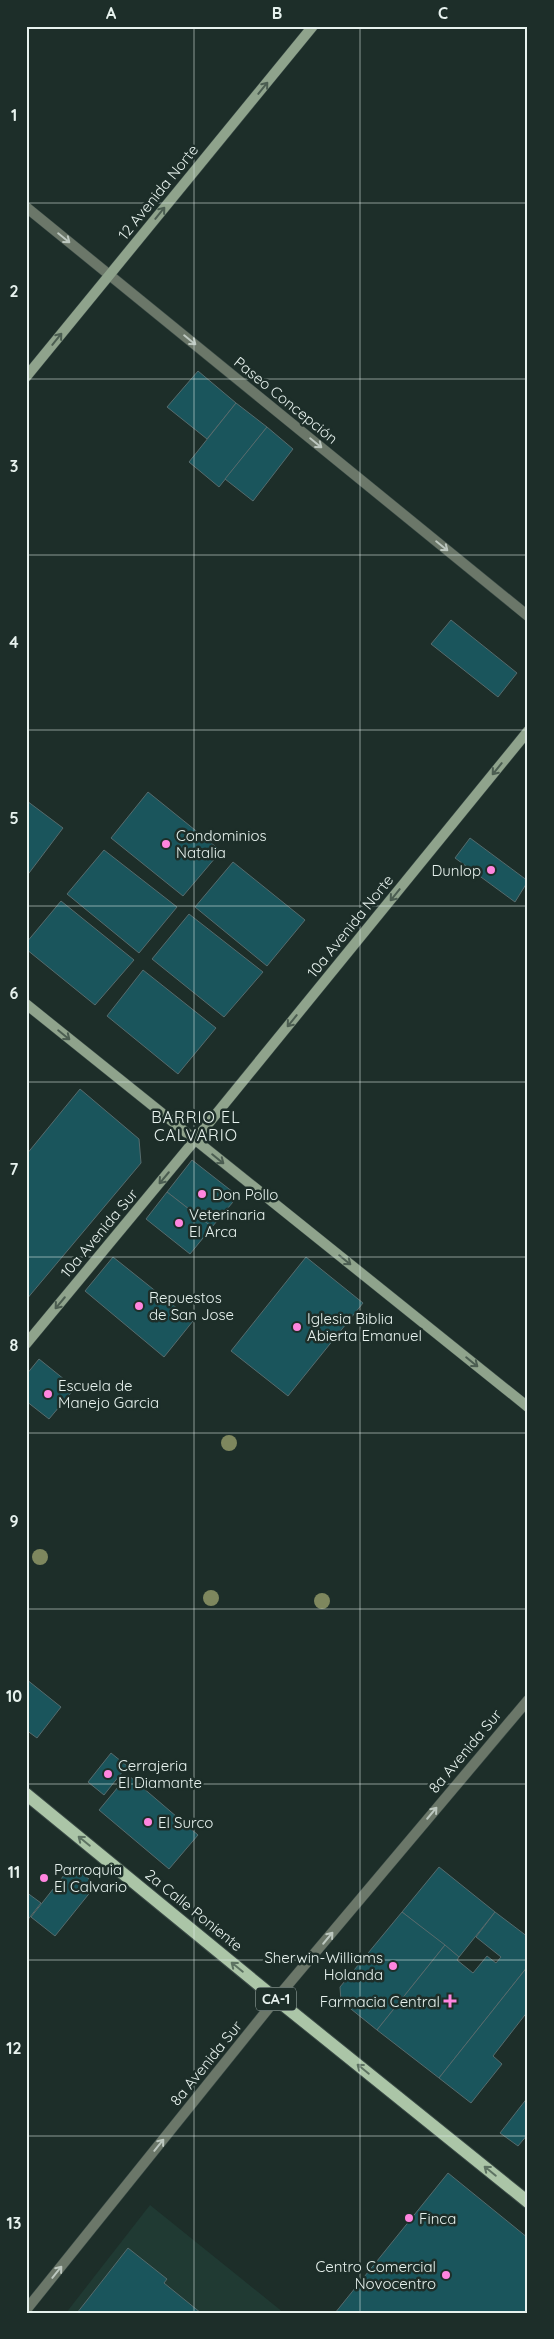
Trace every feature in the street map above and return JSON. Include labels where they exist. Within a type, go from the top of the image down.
[{"type":"main road","name":"2a Calle Poniente","points":[[26,1794],[528,2202]]},
{"type":"street","name":"12 Avenida Norte","points":[[26,377],[313,26]]},
{"type":"street","name":"Paseo Concepción","points":[[26,207],[528,616]]},
{"type":"street","name":"10a Avenida Norte","points":[[195,1140],[528,731]]},
{"type":"street","points":[[26,1004],[528,1407]]},
{"type":"street","name":"10a Avenida Sur","points":[[26,1344],[195,1140]]},
{"type":"street","name":"8a Avenida Sur","points":[[26,2310],[276,1999],[528,1700]]},
{"type":"shaded area","points":[[150,2205],[284,2313],[66,2313]]},
{"type":"building","points":[[198,371],[236,403],[207,439],[167,407]]},
{"type":"building","points":[[236,403],[267,427],[219,487],[189,462]]},
{"type":"building","points":[[267,427],[293,449],[253,501],[225,479]]},
{"type":"building","points":[[451,620],[517,673],[498,697],[431,644]]},
{"type":"building","name":"Condominios Natalia","points":[[148,792],[221,851],[183,896],[111,838]]},
{"type":"building","points":[[27,801],[63,828],[26,877],[26,803]]},
{"type":"building","name":"Dunlop","points":[[470,838],[528,881],[515,902],[455,858]]},
{"type":"building","name":"Condominios Natalia","points":[[104,850],[177,907],[139,953],[67,894]]},
{"type":"building","name":"Condominios Natalia","points":[[233,862],[305,920],[267,966],[195,907]]},
{"type":"building","points":[[61,901],[134,960],[95,1005],[26,949],[26,943]]},
{"type":"building","points":[[189,914],[263,972],[224,1017],[152,959]]},
{"type":"building","points":[[143,970],[216,1028],[178,1074],[107,1016]]},
{"type":"building","points":[[80,1089],[139,1139],[141,1163],[26,1300],[26,1155]]},
{"type":"building","name":"Don Pollo","points":[[192,1160],[238,1196],[212,1227],[167,1192]]},
{"type":"building","name":"Veterinaria El Arca","points":[[167,1192],[212,1227],[190,1254],[146,1219]]},
{"type":"building","name":"Repuestos de San Jose","points":[[113,1257],[193,1321],[164,1357],[85,1291]]},
{"type":"building","name":"Iglesia Biblia Abierta Emanuel","points":[[306,1257],[363,1303],[288,1396],[231,1351]]},
{"type":"building","name":"Escuela de Manejo Garcia","points":[[39,1359],[75,1388],[49,1419],[26,1401],[26,1375]]},
{"type":"building","points":[[26,1679],[61,1707],[37,1738],[26,1730]]},
{"type":"building","name":"Cerrajeria El Diamante","points":[[111,1753],[127,1766],[104,1795],[88,1782]]},
{"type":"building","name":"El Surco","points":[[128,1775],[198,1835],[169,1869],[99,1810]]},
{"type":"building","points":[[72,1865],[96,1885],[55,1936],[31,1917]]},
{"type":"building","points":[[439,1867],[495,1912],[459,1957],[402,1912]]},
{"type":"building","points":[[26,1892],[41,1903],[26,1922]]},
{"type":"building","name":"Sherwin-Williams Holanda","points":[[402,1912],[445,1945],[377,2030],[341,2001],[340,1987]]},
{"type":"building","name":"Farmacia Central","points":[[495,1912],[528,1937],[528,1966],[439,2078],[377,2030],[445,1945],[459,1957],[457,1960],[473,1973],[487,1956],[496,1963],[501,1957],[476,1937]]},
{"type":"building","points":[[528,1966],[528,2011],[493,2056],[502,2064],[471,2103],[439,2078]]},
{"type":"building","points":[[528,2097],[528,2134],[518,2146],[500,2133]]},
{"type":"building","name":"Centro Comercial Novocentro","points":[[448,2173],[528,2238],[528,2313],[335,2313]]},
{"type":"building","points":[[128,2248],[167,2279],[164,2283],[201,2313],[77,2313]]},
{"type":"place","name":"Condominios Natalia","points":[[166,844]]},
{"type":"place","name":"Dunlop","points":[[491,870]]},
{"type":"place","name":"Don Pollo","points":[[202,1194]]},
{"type":"place","name":"Veterinaria El Arca","points":[[179,1223]]},
{"type":"place","name":"Repuestos de San Jose","points":[[139,1306]]},
{"type":"place","name":"Iglesia Biblia Abierta Emanuel","points":[[297,1327]]},
{"type":"place","name":"Escuela de Manejo Garcia","points":[[48,1394]]},
{"type":"place","name":"Cerrajeria El Diamante","points":[[108,1774]]},
{"type":"place","name":"El Surco","points":[[148,1822]]},
{"type":"place","name":"Parroquia El Calvario","points":[[44,1878]]},
{"type":"place","name":"Sherwin-Williams Holanda","points":[[393,1966]]},
{"type":"place","name":"Farmacia Central","points":[[450,2001]]},
{"type":"place","name":"Finca","points":[[409,2218]]},
{"type":"place","name":"Centro Comercial Novocentro","points":[[446,2275]]},
{"type":"district","name":"BARRIO EL CALVARIO","points":[[196,1126]]}]
